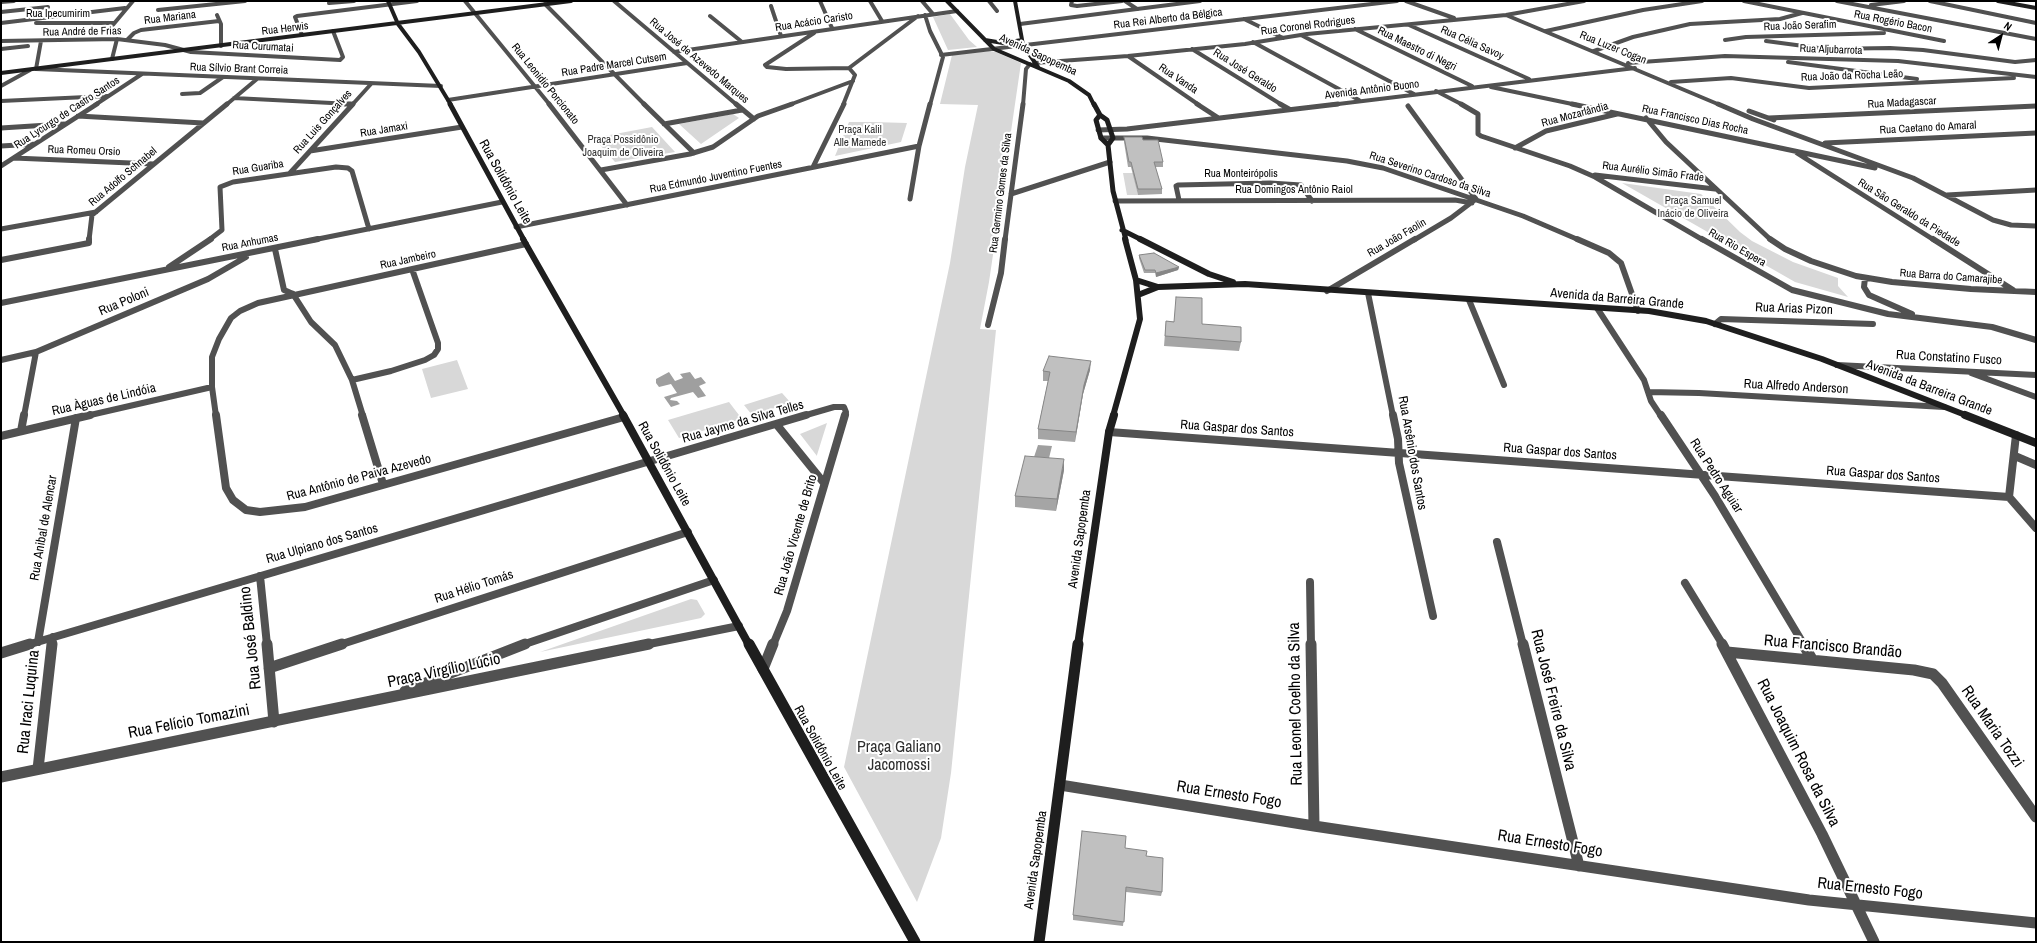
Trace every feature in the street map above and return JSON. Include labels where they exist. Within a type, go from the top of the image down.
[{"type":"main road","name":"Rua Herwis","points":[[1,73],[571,1]]},
{"type":"main road","name":"Avenida Sapopemba","points":[[946,1],[994,49],[1032,64],[1081,88],[1089,95],[1100,115],[1107,120],[1113,138]]},
{"type":"main road","points":[[1015,1],[1022,42],[1032,64]]},
{"type":"main road","points":[[1998,1],[2036,8]]},
{"type":"main road","name":"Rua Solidônio Leite","points":[[389,3],[398,24],[419,52],[441,86],[502,202],[650,462],[739,626],[915,942]]},
{"type":"main road","points":[[984,40],[1003,43],[1022,42]]},
{"type":"main road","points":[[1100,115],[1096,120],[1101,138],[1108,145],[1113,138]]},
{"type":"main road","name":"Avenida Sapopemba","points":[[1039,942],[1065,736],[1109,432],[1139,325],[1136,280],[1115,200],[1108,145]]},
{"type":"main road","name":"Avenida da Barreira Grande","points":[[1122,230],[1209,274],[1245,284]]},
{"type":"main road","points":[[1127,247],[1137,243],[1151,244]]},
{"type":"main road","points":[[1205,286],[1212,280],[1209,274]]},
{"type":"main road","points":[[1136,280],[1158,287]]},
{"type":"main road","name":"Avenida da Barreira Grande","points":[[1138,295],[1158,287],[1245,284],[1368,294],[1597,308],[1676,315],[1716,324],[1837,365],[2036,443]]},
{"type":"street","points":[[1,2],[14,1]]},
{"type":"street","points":[[2,23],[125,8],[133,1]]},
{"type":"street","points":[[163,4],[158,10],[245,1]]},
{"type":"street","points":[[329,3],[354,1]]},
{"type":"street","points":[[302,36],[295,16],[389,3],[417,1]]},
{"type":"street","name":"Rua Leonidio Porcionato","points":[[465,1],[536,87],[627,205]]},
{"type":"street","name":"Rua José de Azevedo Marques","points":[[614,1],[754,119]]},
{"type":"street","points":[[820,1],[832,28]]},
{"type":"street","points":[[870,1],[882,21]]},
{"type":"street","points":[[922,1],[933,14]]},
{"type":"street","points":[[989,1],[997,12]]},
{"type":"street","points":[[1072,1],[1073,6],[1122,1]]},
{"type":"street","points":[[1126,1],[1126,3],[1137,9]]},
{"type":"street","points":[[1020,24],[1200,1]]},
{"type":"street","points":[[1363,1],[1370,4]]},
{"type":"street","name":"Rua Rei Alberto da Bélgica","points":[[941,55],[994,49],[1022,42],[1244,19],[1397,1]]},
{"type":"street","points":[[1406,1],[1457,20]]},
{"type":"street","points":[[1568,1],[1575,3]]},
{"type":"street","name":"Rua Coronel Rodrigues","points":[[1032,64],[1128,56],[1354,29],[1506,15],[1584,1]]},
{"type":"street","points":[[1546,31],[1642,10],[1702,1]]},
{"type":"street","name":"Rua Rogério Bacon","points":[[1744,1],[1944,41]]},
{"type":"street","points":[[1837,1],[2036,39]]},
{"type":"street","points":[[1863,6],[1904,1]]},
{"type":"street","points":[[1930,1],[2036,23]]},
{"type":"street","points":[[179,8],[181,2]]},
{"type":"street","points":[[545,4],[614,75],[694,153]]},
{"type":"street","points":[[771,6],[781,36]]},
{"type":"street","points":[[1,12],[48,7]]},
{"type":"street","name":"Rua Ipecumirim","points":[[2,23],[113,24],[125,8]]},
{"type":"street","name":"Rua Acácio Caristo","points":[[674,52],[957,11]]},
{"type":"street","points":[[1594,51],[1626,39],[1690,24],[1722,21],[1780,19],[1802,13]]},
{"type":"street","points":[[217,15],[219,21],[221,46]]},
{"type":"street","points":[[910,199],[919,146],[937,82],[942,57],[930,31],[925,15]]},
{"type":"street","name":"Rua Luzer Cogan","points":[[1506,15],[1626,63],[1794,134],[1903,175],[2000,222],[2036,226]]},
{"type":"street","points":[[710,16],[742,42]]},
{"type":"street","points":[[817,31],[767,62],[765,65],[775,69],[850,68],[864,55],[919,16]]},
{"type":"street","points":[[1244,19],[1283,38]]},
{"type":"street","name":"Rua Mariana","points":[[127,40],[134,33],[141,30],[219,21]]},
{"type":"street","name":"Rua Célia Savoy","points":[[1407,24],[1530,80]]},
{"type":"street","name":"Rua Maestro di Negri","points":[[1354,29],[1472,86]]},
{"type":"street","name":"Rua Curumatai","points":[[186,50],[209,53],[340,60],[342,57],[333,32]]},
{"type":"street","name":"Rua João Serafim","points":[[1725,40],[1746,37],[1899,32]]},
{"type":"street","points":[[1301,35],[1414,94]]},
{"type":"street","points":[[112,60],[117,39]]},
{"type":"street","name":"Rua André de Frias","points":[[1,41],[41,43],[117,39],[166,45],[186,50]]},
{"type":"street","points":[[1766,41],[1826,49],[1890,48],[1923,50],[2015,62],[2036,59]]},
{"type":"street","points":[[1253,42],[1358,100]]},
{"type":"street","points":[[1,49],[41,43],[36,69]]},
{"type":"street","name":"Rua José Geraldo","points":[[1192,49],[1289,109]]},
{"type":"street","name":"Rua Vanda","points":[[1128,56],[1217,117]]},
{"type":"street","points":[[1743,56],[1937,82]]},
{"type":"street","name":"Rua Aljubarrota","points":[[1626,63],[1743,56],[1903,61],[2036,77]]},
{"type":"street","name":"Rua Padre Marcel Cutsem","points":[[448,100],[687,63]]},
{"type":"street","name":"Rua Germino Gomes da Silva","points":[[988,325],[1001,273],[1023,104],[1026,69],[1032,64]]},
{"type":"street","points":[[813,167],[839,116],[853,81],[855,75],[850,68]]},
{"type":"street","name":"Avenida Antônio Buono","points":[[1110,130],[1472,86],[1636,68]]},
{"type":"street","name":"Rua Sílvio Brant Correia","points":[[36,69],[441,86]]},
{"type":"street","points":[[1,86],[30,70]]},
{"type":"street","name":"Rua Lycurgo de Castro Santos","points":[[1,166],[142,74]]},
{"type":"street","points":[[182,94],[200,93],[223,77]]},
{"type":"street","name":"Rua João da Rocha Leão","points":[[1670,82],[1710,78],[1731,78],[1809,88],[2036,77]]},
{"type":"street","name":"Rua Adolfo Schnabel","points":[[1,260],[89,243],[91,219],[96,212],[258,79]]},
{"type":"street","points":[[601,170],[694,153],[721,143],[754,119],[853,81]]},
{"type":"street","name":"Rua Luis Gonçalves","points":[[290,173],[351,104],[371,84]]},
{"type":"street","name":"Rua Francisco Dias Rocha","points":[[1482,85],[1646,118],[1903,175]]},
{"type":"street","name":"Rua Rio Espera","points":[[1436,91],[1476,111],[1478,114],[1478,134],[1481,136],[1588,174],[1779,284],[1806,294],[1856,307],[1894,315],[1928,319]]},
{"type":"street","points":[[1,101],[108,96]]},
{"type":"street","points":[[234,98],[351,104]]},
{"type":"street","name":"Rua Luzer Cogan","points":[[1712,100],[1769,118],[1794,134]]},
{"type":"street","points":[[1408,106],[1474,201]]},
{"type":"street","name":"Rua Madagascar","points":[[1769,118],[2036,106]]},
{"type":"street","points":[[664,124],[742,110]]},
{"type":"street","name":"Rua Mozarlândia","points":[[1515,148],[1546,131],[1620,113]]},
{"type":"street","points":[[78,116],[203,123]]},
{"type":"street","name":"Rua Barra do Camarajibe","points":[[1646,118],[1666,142],[1768,238],[1785,249],[1811,261],[1865,278],[1918,285],[2036,292]]},
{"type":"street","points":[[1,128],[65,124]]},
{"type":"street","name":"Rua Jamaxi","points":[[310,151],[462,128]]},
{"type":"street","points":[[1098,130],[1110,130]]},
{"type":"street","name":"Rua Severino Cardoso da Silva","points":[[1110,130],[1147,138],[1365,164],[1383,168],[1474,201],[1523,216],[1609,253],[1621,263],[1638,311]]},
{"type":"street","name":"Rua Caetano do Amaral","points":[[1820,143],[2036,133]]},
{"type":"street","name":"Rua Severino Cardoso da Silva","points":[[1101,138],[1147,138]]},
{"type":"street","points":[[1,146],[35,144]]},
{"type":"street","name":"Rua Edmundo Juventino Fuentes","points":[[516,227],[919,146]]},
{"type":"street","name":"Rua São Geraldo da Piedade","points":[[1793,150],[2015,291]]},
{"type":"street","name":"Rua Romeu Orsio","points":[[14,158],[154,164]]},
{"type":"street","points":[[1011,194],[1110,162]]},
{"type":"street","name":"Rua Guariba","points":[[164,271],[212,240],[220,233],[222,230],[221,186],[233,182],[336,166],[345,167],[352,171],[369,229]]},
{"type":"street","name":"Rua Aurélio Simão Frade","points":[[1588,174],[1715,189]]},
{"type":"street","name":"Rua Monteirópolis","points":[[1179,200],[1176,186],[1178,184],[1270,184],[1301,185],[1312,201]]},
{"type":"street","points":[[1946,195],[2036,190]]},
{"type":"street","name":"Rua Domingos Antônio Raiol","points":[[1115,200],[1474,201]]},
{"type":"street","name":"Rua João Faolin","points":[[1327,291],[1451,218],[1474,201]]},
{"type":"street","name":"Rua Anhumas","points":[[1,303],[275,249],[502,202]]},
{"type":"street","points":[[1,229],[96,212]]},
{"type":"street","name":"Rua Jambeiro","points":[[293,294],[526,244]]},
{"type":"street","points":[[275,249],[284,290],[293,294],[311,322],[335,345],[352,380],[384,484]]},
{"type":"street","name":"Rua Poloni","points":[[1,360],[36,352],[208,278],[252,253]]},
{"type":"street","points":[[352,380],[391,371],[425,360],[434,355],[438,349],[438,343],[412,269]]},
{"type":"street","points":[[1865,278],[1864,287],[1870,295],[1896,308],[1928,319],[1992,327],[2036,340]]},
{"type":"street","name":"Rua Antônio de Paiva Azevedo","points":[[293,294],[258,303],[240,311],[230,318],[212,357],[212,387],[226,488],[233,500],[246,510],[260,512],[306,507],[624,416]]},
{"type":"street","name":"Rua Arsênio dos Santos","points":[[1368,294],[1398,439],[1399,463],[1433,616]]},
{"type":"street","points":[[1469,300],[1504,385]]},
{"type":"street","name":"Rua Pedro Aguiar","points":[[1597,308],[1644,380],[1651,401],[1701,474],[1812,660]]},
{"type":"street","name":"Rua Arias Pizon","points":[[1716,324],[1721,320],[1730,319],[1873,324]]},
{"type":"street","points":[[21,431],[36,352]]},
{"type":"street","name":"Rua Constatino Fusco","points":[[1837,365],[1963,370],[2036,375]]},
{"type":"street","points":[[1963,370],[2036,397]]},
{"type":"street","name":"Rua Àguas de Lindóia","points":[[1,436],[212,387]]},
{"type":"street","name":"Rua Alfredo Anderson","points":[[1648,392],[1699,393],[1944,407]]},
{"type":"street","name":"Rua Jayme da Silva Telles","points":[[650,462],[844,406]]},
{"type":"street","name":"Rua João Vicente de Brito","points":[[763,669],[787,611],[846,412],[844,406]]},
{"type":"street","name":"Rua Anibal de Alencar","points":[[38,642],[76,418]]},
{"type":"street","points":[[777,425],[824,483]]},
{"type":"street","name":"Rua Gaspar dos Santos","points":[[1109,432],[2009,497]]},
{"type":"street","points":[[2016,435],[2015,456],[2009,497],[2016,507],[2036,528]]},
{"type":"street","points":[[2015,456],[2036,465]]},
{"type":"street","name":"Rua Ulpiano dos Santos","points":[[1,653],[650,462]]},
{"type":"street","name":"Rua Hélio Tomás","points":[[268,668],[688,532]]},
{"type":"street","name":"Rua José Freire da Silva","points":[[1497,542],[1579,866]]},
{"type":"street","name":"Rua José Baldino","points":[[260,576],[274,722]]},
{"type":"street","name":"Praça Virgílio Lúcio","points":[[383,699],[511,649],[714,580]]},
{"type":"street","name":"Rua Leonel Coelho da Silva","points":[[1310,582],[1314,826]]},
{"type":"street","name":"Rua Joaquim Rosa da Silva","points":[[1686,583],[1727,652],[1822,834],[1874,942]]},
{"type":"street","name":"Praça Virgílio Lúcio","points":[[383,699],[739,626]]},
{"type":"street","name":"Rua Iraci Luquina","points":[[38,769],[53,637]]},
{"type":"street","name":"Rua Francisco Brandão","points":[[1727,652],[1914,670],[1935,675]]},
{"type":"street","name":"Rua Maria Tozzi","points":[[1935,675],[2036,818]]},
{"type":"street","name":"Rua Felício Tomazini","points":[[1,777],[383,699]]},
{"type":"street","name":"Rua Ernesto Fogo","points":[[1060,785],[1314,826],[1809,900],[2036,923]]},
{"type":"green space","points":[[950,14],[969,40],[977,47],[948,50],[933,17]]},
{"type":"green space","name":"Praça Galiano Jacomossi","points":[[989,51],[996,52],[1021,63],[989,282],[980,329],[996,330],[951,773],[941,838],[917,902],[844,767],[950,263],[965,167],[978,105],[940,104],[952,55]]},
{"type":"green space","name":"Praça Possidônio Joaquim de Oliveira","points":[[733,114],[739,118],[701,144],[679,124]]},
{"type":"green space","name":"Praça Kalil Alle Mamede","points":[[849,122],[907,123],[901,142],[835,156]]},
{"type":"green space","name":"Praça Possidônio Joaquim de Oliveira","points":[[652,127],[675,152],[615,162],[594,138]]},
{"type":"green space","points":[[1123,173],[1133,173],[1138,195],[1127,195]]},
{"type":"green space","name":"Praça Samuel Inácio de Oliveira","points":[[1622,183],[1701,194],[1740,232],[1752,241],[1793,262],[1838,278],[1838,286],[1848,297],[1795,282]]},
{"type":"green space","points":[[457,360],[468,389],[431,398],[422,369]]},
{"type":"green space","points":[[782,393],[791,403],[752,415],[744,405]]},
{"type":"green space","points":[[729,402],[742,419],[679,438],[668,420]]},
{"type":"green space","points":[[827,423],[817,455],[817,456],[800,434]]},
{"type":"green space","points":[[691,599],[697,600],[705,614],[701,618],[540,652]]},
{"type":"shaded area","points":[[669,372],[675,381],[683,378],[680,374],[690,372],[695,379],[701,377],[706,383],[699,386],[706,396],[698,398],[693,392],[671,398],[670,400],[677,401],[680,404],[671,407],[664,397],[677,393],[671,384],[659,387],[656,383],[656,379]]},
{"type":"shaded area","points":[[1038,445],[1052,446],[1049,458],[1034,457]]},
{"type":"building","points":[[1124,137],[1142,137],[1143,140],[1158,140],[1163,162],[1154,162],[1162,189],[1138,189],[1131,162],[1129,162]]},
{"type":"building","points":[[1154,253],[1179,267],[1156,273],[1155,270],[1145,270],[1139,255]]},
{"type":"building","points":[[1176,297],[1202,298],[1202,324],[1241,327],[1241,342],[1165,336],[1166,321],[1174,322]]},
{"type":"building","points":[[1049,356],[1091,361],[1084,385],[1076,432],[1038,429],[1050,372],[1043,371]]},
{"type":"building","points":[[1025,456],[1064,459],[1057,499],[1015,496]]},
{"type":"building","points":[[1082,831],[1126,836],[1125,848],[1147,851],[1146,856],[1163,858],[1162,892],[1126,887],[1124,922],[1073,915]]}]
